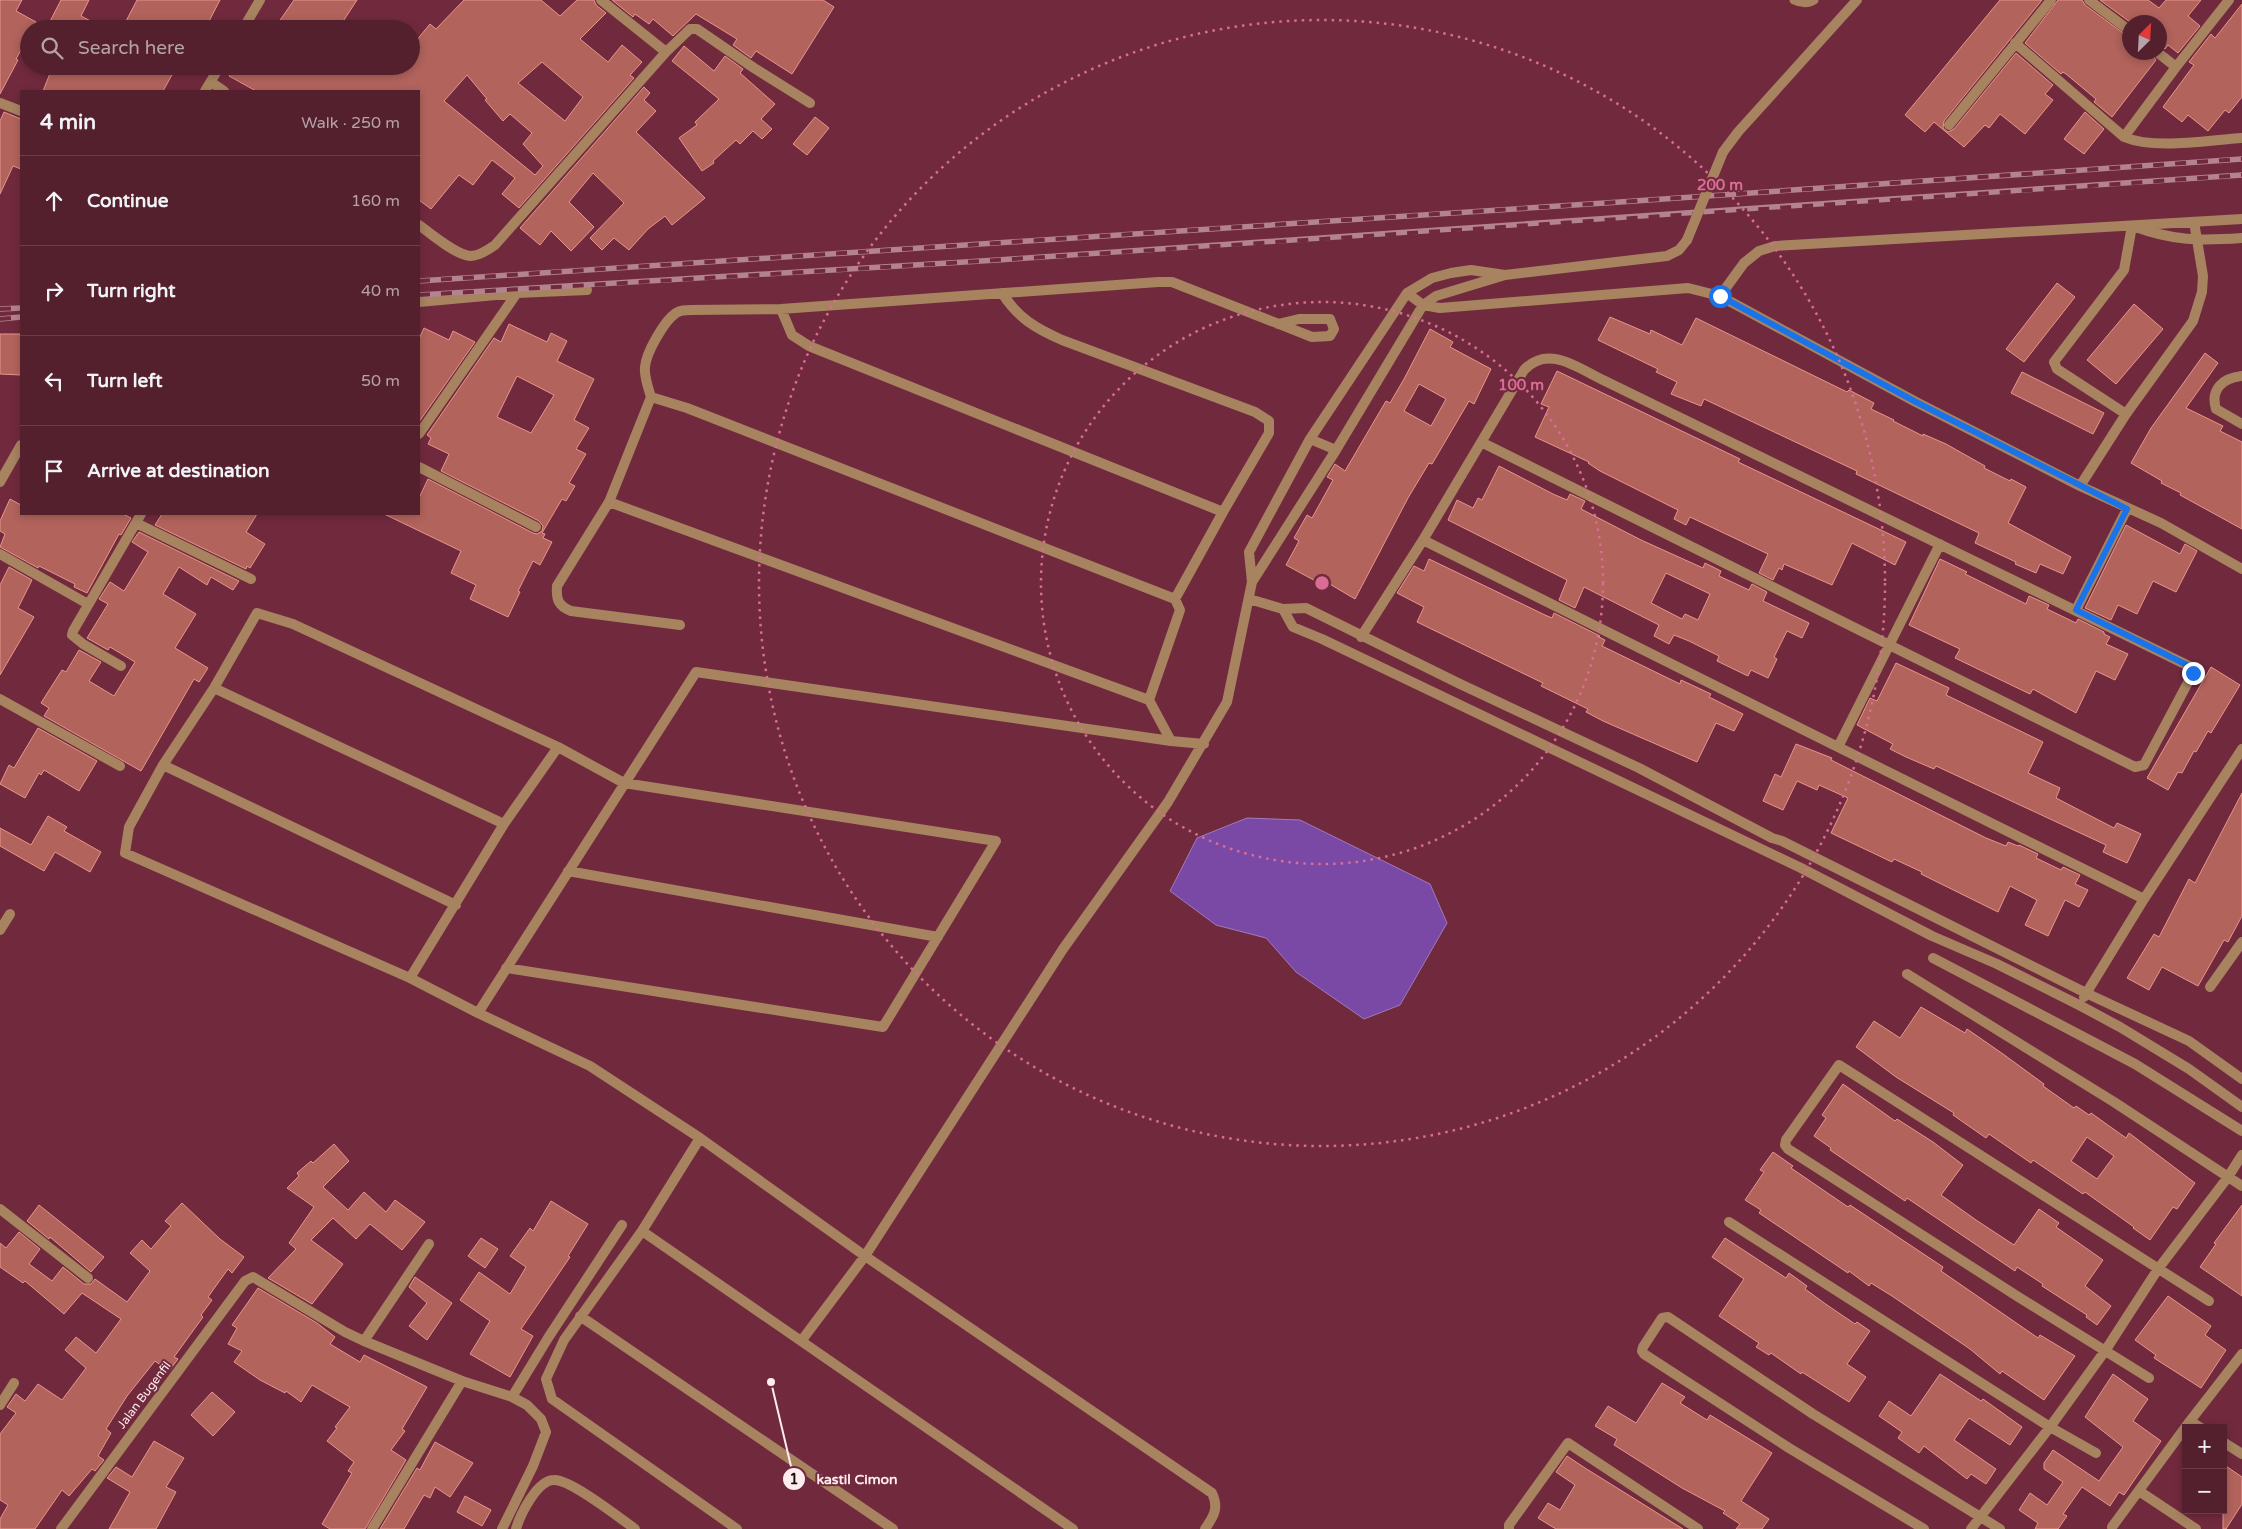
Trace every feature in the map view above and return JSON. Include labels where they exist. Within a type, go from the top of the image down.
[{"type":"street","points":[[248,20],[260,0]]},
{"type":"street","points":[[600,0],[666,52]]},
{"type":"street","points":[[1252,582],[1336,450],[1423,305],[1436,296],[1505,275],[1650,260],[1667,256],[1679,250],[1687,240],[1723,152],[1738,132],[1856,0]]},
{"type":"street","points":[[1949,125],[2051,0]]},
{"type":"street","points":[[2089,0],[2122,25]]},
{"type":"street","points":[[2124,137],[2227,1]]},
{"type":"street","points":[[420,226],[460,254],[473,256],[489,249],[666,52],[690,29],[695,28],[810,103]]},
{"type":"street","points":[[2015,43],[2124,137],[2134,141],[2157,143],[2242,138]]},
{"type":"street","points":[[2167,59],[2176,66]]},
{"type":"street","points":[[208,87],[215,75]]},
{"type":"street","points":[[0,103],[20,111]]},
{"type":"street","points":[[1720,296],[1744,263],[1759,250],[1775,246],[2242,219]]},
{"type":"street","points":[[2080,486],[2126,414],[2193,321],[2202,292],[2202,276],[2194,222]]},
{"type":"street","points":[[2132,226],[2196,241],[2242,238]]},
{"type":"street","points":[[2126,414],[2057,369],[2054,362],[2124,270],[2132,226]]},
{"type":"street","points":[[802,1340],[864,1256],[1063,949],[1168,802],[1228,702],[1252,582],[1250,552],[1310,439],[1407,294],[1432,278],[1451,273],[1471,270],[1505,275]]},
{"type":"street","points":[[680,625],[571,611],[560,604],[557,599],[557,586],[608,502],[651,397],[646,383],[645,366],[648,356],[670,317],[678,311],[781,309],[1172,282],[1312,338],[1330,336],[1334,330],[1330,319],[1300,319],[1278,324]]},
{"type":"street","points":[[1407,294],[1423,305],[1440,308],[1688,288],[1720,296],[1916,402],[2080,486],[2161,523],[2242,569]]},
{"type":"street","points":[[420,302],[517,293],[586,290]]},
{"type":"street","points":[[420,433],[517,293]]},
{"type":"street","points":[[1002,293],[1020,316],[1040,330],[1265,417],[1270,424],[1269,433],[1175,599]]},
{"type":"street","points":[[781,309],[792,335],[809,346],[1223,512]]},
{"type":"street","points":[[1361,636],[1423,540],[1483,442],[1524,370],[1536,360],[1550,357],[1612,384],[2076,610],[2192,668],[2193,673],[2144,765],[2139,768],[1483,442]]},
{"type":"street","points":[[2242,376],[2229,378],[2221,383],[2213,397],[2216,409],[2242,424]]},
{"type":"street","points":[[651,397],[706,416],[1175,599],[1180,610],[1149,700]]},
{"type":"street","points":[[1310,439],[1336,450]]},
{"type":"street","points":[[0,482],[20,447]]},
{"type":"street","points":[[420,468],[536,527]]},
{"type":"street","points":[[608,502],[1149,700],[1171,741]]},
{"type":"street","points":[[2076,610],[2127,509]]},
{"type":"street","points":[[121,666],[83,644],[72,634],[138,518],[251,579]]},
{"type":"street","points":[[1423,540],[2144,899]]},
{"type":"street","points":[[1838,747],[1940,544]]},
{"type":"street","points":[[0,554],[88,604]]},
{"type":"street","points":[[1249,599],[1283,609],[1306,608],[1458,684],[1639,768],[1772,838],[1914,906],[2086,993],[2123,1008],[2189,1041],[2242,1079]]},
{"type":"street","points":[[1283,609],[1293,627],[1801,868],[1932,936],[1997,964],[2079,1005],[2181,1064],[2242,1107]]},
{"type":"street","points":[[506,968],[884,1027],[996,841],[624,783],[558,747],[293,624],[257,613],[214,688],[163,764],[129,827],[125,853],[410,978],[478,1013],[590,1066],[700,1138],[864,1256],[1212,1493],[1217,1503],[1215,1514],[1205,1529]]},
{"type":"street","points":[[478,1013],[696,672],[1171,741],[1204,744]]},
{"type":"street","points":[[1447,699],[1458,684]]},
{"type":"street","points":[[214,688],[504,824]]},
{"type":"street","points":[[0,698],[120,766]]},
{"type":"street","points":[[410,978],[504,824],[558,747]]},
{"type":"street","points":[[2079,1005],[2144,899],[2242,749]]},
{"type":"street","points":[[163,764],[456,905]]},
{"type":"street","points":[[568,871],[938,937]]},
{"type":"street","points":[[0,930],[10,914]]},
{"type":"street","points":[[2210,987],[2242,942]]},
{"type":"street","points":[[1933,958],[2135,1064],[2242,1131]]},
{"type":"street","points":[[1907,974],[2114,1102],[2242,1186]]},
{"type":"street","points":[[2149,1378],[1788,1149],[1785,1144],[1786,1140],[1839,1065],[2209,1301]]},
{"type":"street","points":[[700,1138],[642,1231],[580,1316],[555,1356],[546,1378],[552,1399],[737,1529]]},
{"type":"street","points":[[1971,1529],[2050,1427],[2105,1350],[2158,1269],[2228,1177],[2242,1155]]},
{"type":"street","points":[[0,1210],[88,1278]]},
{"type":"street","points":[[1729,1222],[2050,1427],[2096,1453]]},
{"type":"street","points":[[512,1397],[622,1225]]},
{"type":"street","points":[[642,1231],[1073,1529]]},
{"type":"street","points":[[430,1244],[364,1341],[462,1380],[512,1397],[527,1405],[540,1419],[546,1432],[533,1466],[502,1529]]},
{"type":"street","name":"Jalan Bugenfil","points":[[61,1529],[248,1278],[256,1278],[345,1332],[364,1341]]},
{"type":"street","points":[[580,1316],[894,1529]]},
{"type":"street","points":[[1924,1529],[1789,1448],[1644,1354],[1642,1351],[1643,1347],[1662,1318],[1668,1317],[1813,1414],[2000,1529]]},
{"type":"street","points":[[2112,1527],[2242,1354]]},
{"type":"street","points":[[372,1529],[462,1380]]},
{"type":"street","points":[[0,1405],[14,1383]]},
{"type":"street","points":[[2190,1421],[2195,1424]]},
{"type":"street","points":[[1509,1529],[1510,1524],[1568,1443],[1698,1529]]},
{"type":"street","points":[[2227,1445],[2242,1454]]},
{"type":"street","points":[[516,1529],[522,1514],[540,1486],[544,1482],[554,1480],[577,1489],[636,1529]]},
{"type":"street","points":[[2139,1491],[2196,1529]]},
{"type":"lane","points":[[1794,0],[1810,2],[1814,0]]},
{"type":"shaded area","points":[[1247,818],[1300,820],[1430,884],[1447,923],[1400,1005],[1364,1019],[1296,972],[1266,938],[1216,925],[1170,891],[1197,838]]},
{"type":"building","points":[[0,0],[22,0],[16,11],[32,20],[20,20],[20,52],[16,59],[18,60],[0,94]]},
{"type":"building","points":[[61,0],[89,0],[81,16],[89,20],[51,20]]},
{"type":"building","points":[[137,0],[220,0],[210,20],[127,20]]},
{"type":"building","points":[[294,0],[357,0],[344,20],[280,20]]},
{"type":"building","points":[[464,0],[541,0],[560,16],[577,0],[594,0],[596,5],[606,13],[580,39],[608,62],[622,45],[642,62],[630,75],[634,78],[519,208],[502,194],[515,178],[492,160],[473,185],[459,175],[431,209],[420,201],[420,90],[254,90],[229,76],[420,75],[420,36],[430,24],[436,29]],"holes":[[[542,62],[583,97],[565,121],[518,83]],[[467,75],[487,99],[485,100],[503,121],[510,114],[532,133],[523,144],[543,166],[535,175],[444,101]]]},
{"type":"building","points":[[612,0],[823,0],[834,7],[792,74],[756,51],[751,58],[733,45],[737,39],[696,14],[673,36],[653,19],[649,24],[635,14],[633,17]]},
{"type":"building","points":[[2000,0],[2042,0],[1944,121],[1943,128],[1948,132],[1954,129],[2016,53],[2053,85],[2045,94],[2053,100],[2025,134],[2000,114],[1989,128],[1985,125],[1964,147],[1934,122],[1925,132],[1905,115]]},
{"type":"building","points":[[2058,0],[2082,0],[2085,5],[2122,32],[2122,60],[2156,60],[2112,117],[2094,102],[2096,99],[2066,74],[2063,72],[2061,74],[2025,43]]},
{"type":"building","points":[[2100,0],[2148,0],[2159,8],[2166,0],[2201,0],[2188,16],[2200,26],[2178,53],[2168,45],[2167,46],[2167,15],[2122,16]]},
{"type":"building","points":[[2242,4],[2242,97],[2229,113],[2225,110],[2208,131],[2188,115],[2182,122],[2163,107],[2194,65],[2189,62],[2211,34],[2215,38]]},
{"type":"building","points":[[684,46],[714,71],[725,56],[743,69],[740,73],[775,104],[761,119],[772,129],[762,139],[753,131],[740,144],[736,140],[713,161],[714,163],[702,171],[679,138],[697,125],[695,122],[719,99],[672,61]]},
{"type":"building","points":[[49,75],[172,75],[164,90],[43,90]]},
{"type":"building","points":[[644,87],[650,93],[644,100],[656,111],[636,132],[705,198],[672,225],[665,216],[648,229],[629,250],[614,238],[602,250],[590,238],[624,203],[593,173],[569,202],[594,227],[571,251],[551,231],[540,245],[520,228]]},
{"type":"building","points":[[4,112],[20,119],[20,169],[13,166],[0,194],[0,121]]},
{"type":"building","points":[[2085,112],[2104,129],[2084,154],[2064,139]]},
{"type":"building","points":[[815,117],[829,128],[807,155],[793,144]]},
{"type":"building","points":[[2057,283],[2075,297],[2024,362],[2006,349]]},
{"type":"building","points":[[2134,304],[2163,329],[2116,384],[2087,360]]},
{"type":"building","points":[[1610,317],[1650,334],[1651,330],[1682,345],[1696,318],[1847,392],[1849,390],[1874,403],[1871,409],[1923,436],[1923,434],[1946,444],[1985,466],[1984,468],[2026,487],[2008,523],[2071,557],[2063,574],[2040,564],[2036,573],[2015,564],[2016,562],[1975,543],[1979,533],[1856,474],[1857,471],[1704,399],[1701,406],[1671,394],[1677,382],[1656,372],[1658,369],[1598,340]]},
{"type":"building","points":[[509,324],[547,342],[551,333],[567,341],[557,361],[594,379],[574,420],[589,428],[576,449],[586,454],[569,483],[575,486],[566,501],[562,499],[542,533],[545,534],[543,538],[552,542],[540,565],[533,561],[508,617],[470,599],[476,585],[451,573],[461,551],[386,515],[420,515],[420,496],[428,479],[533,533],[537,534],[542,531],[543,526],[539,521],[441,471],[449,454],[428,444],[431,438],[427,435],[494,338],[501,342]],"holes":[[[517,376],[554,395],[531,433],[497,417]]]},
{"type":"building","points":[[424,328],[449,340],[453,331],[475,342],[420,421],[420,337]]},
{"type":"building","points":[[1430,329],[1453,342],[1450,347],[1491,369],[1474,404],[1469,401],[1432,464],[1429,463],[1408,498],[1355,599],[1323,580],[1321,584],[1286,565],[1299,541],[1294,538],[1307,515],[1312,518],[1333,480],[1327,477],[1335,464],[1345,471],[1386,401],[1390,403]],"holes":[[[1419,384],[1446,399],[1431,426],[1404,411]]]},
{"type":"building","points":[[0,334],[20,334],[20,375],[0,374]]},
{"type":"building","points":[[2205,353],[2218,363],[2186,408],[2223,426],[2220,431],[2242,442],[2242,529],[2180,495],[2181,493],[2161,483],[2162,481],[2131,463],[2151,428]]},
{"type":"building","points":[[1557,371],[1740,459],[1738,462],[1906,542],[1895,565],[1852,543],[1832,585],[1784,564],[1782,570],[1779,568],[1773,580],[1759,573],[1768,554],[1690,517],[1686,525],[1674,519],[1678,510],[1600,471],[1589,462],[1535,437],[1549,407],[1541,404]]},
{"type":"building","points":[[2022,372],[2104,413],[2093,434],[2011,393]]},
{"type":"building","points":[[1499,466],[1567,500],[1570,494],[1585,501],[1581,509],[1641,540],[1703,568],[1705,563],[1721,571],[1719,576],[1749,590],[1752,584],[1767,592],[1763,601],[1809,623],[1802,638],[1787,631],[1774,657],[1777,659],[1768,678],[1751,670],[1748,676],[1717,661],[1719,656],[1689,641],[1674,635],[1669,644],[1654,636],[1659,625],[1584,587],[1575,608],[1559,600],[1567,580],[1448,520],[1457,500],[1473,508],[1478,498],[1482,500]],"holes":[[[1666,573],[1710,594],[1698,620],[1685,614],[1682,619],[1651,603]]]},
{"type":"building","points":[[10,499],[20,504],[20,515],[125,515],[131,518],[121,535],[119,534],[87,593],[74,587],[75,584],[39,566],[38,568],[0,547],[5,534],[0,531],[0,521]]},
{"type":"building","points":[[161,515],[256,515],[246,532],[265,544],[250,568],[247,566],[246,569],[155,525]]},
{"type":"building","points":[[2126,525],[2180,554],[2185,544],[2197,551],[2176,592],[2153,581],[2137,614],[2118,605],[2111,620],[2085,608]]},
{"type":"building","points":[[139,532],[239,581],[233,590],[211,577],[207,585],[179,567],[163,594],[196,614],[175,648],[208,668],[199,682],[194,679],[141,771],[44,716],[49,708],[41,703],[62,670],[66,672],[79,650],[101,662],[89,681],[114,696],[135,662],[110,647],[108,650],[87,638],[108,604],[99,599],[110,582],[124,591],[148,552],[132,542]]},
{"type":"building","points":[[1429,559],[1545,615],[1552,618],[1554,613],[1600,636],[1605,640],[1602,646],[1680,684],[1681,680],[1711,694],[1709,697],[1743,714],[1734,731],[1716,723],[1697,762],[1603,721],[1586,712],[1588,709],[1541,686],[1543,683],[1417,622],[1424,607],[1397,593],[1414,566],[1424,571]]},
{"type":"building","points":[[1940,559],[1967,572],[1965,574],[2026,604],[2029,596],[2049,605],[2047,609],[2076,623],[2078,619],[2104,632],[2104,634],[2110,637],[2106,644],[2128,654],[2115,680],[2096,671],[2076,713],[2033,689],[2030,694],[1955,658],[1960,649],[1909,625]]},
{"type":"building","points":[[9,567],[32,580],[18,608],[34,617],[0,675],[0,585]]},
{"type":"building","points":[[1896,663],[1949,688],[1946,695],[2043,742],[2028,773],[2060,788],[2056,798],[2114,828],[2117,823],[2141,834],[2127,863],[2103,852],[2106,845],[1936,766],[1934,769],[1906,757],[1890,749],[1893,744],[1857,725],[1870,698],[1877,701]]},
{"type":"building","points":[[2211,667],[2240,685],[2211,733],[2208,731],[2182,773],[2178,772],[2168,790],[2147,778]]},
{"type":"building","points":[[38,728],[97,761],[79,791],[44,770],[41,775],[39,773],[25,798],[0,784],[9,765],[14,768]]},
{"type":"building","points":[[1796,744],[1832,758],[1831,760],[1986,838],[2006,846],[2008,842],[2019,845],[2038,854],[2036,858],[2061,870],[2063,867],[2080,875],[2075,884],[2088,890],[2079,907],[2065,900],[2048,936],[2025,925],[2037,900],[2010,886],[1998,912],[1921,874],[1922,872],[1894,859],[1892,862],[1831,833],[1848,798],[1819,785],[1817,790],[1797,781],[1783,810],[1763,801],[1775,774],[1781,777]]},
{"type":"building","points":[[2242,793],[2242,916],[2228,942],[2224,940],[2198,986],[2162,967],[2149,990],[2127,978],[2154,934],[2159,937],[2189,879],[2195,883]]},
{"type":"building","points":[[48,816],[67,827],[64,831],[101,852],[90,872],[55,852],[44,871],[0,846],[0,828],[31,845]]},
{"type":"building","points":[[1921,1007],[1965,1033],[1967,1029],[2074,1108],[2076,1106],[2089,1115],[2091,1113],[2126,1138],[2129,1133],[2195,1183],[2177,1209],[2173,1207],[2150,1240],[2085,1192],[2083,1194],[2033,1160],[2031,1163],[1989,1134],[1986,1138],[1953,1115],[1954,1113],[1896,1077],[1856,1047],[1874,1021],[1900,1038]],"holes":[[[2087,1137],[2114,1156],[2097,1179],[2071,1161]]]},
{"type":"building","points":[[1843,1084],[1895,1121],[1897,1119],[1933,1142],[1963,1165],[1941,1195],[1976,1220],[2014,1245],[2039,1209],[2059,1223],[2056,1227],[2103,1260],[2085,1286],[2111,1306],[2097,1325],[2086,1317],[2087,1315],[2042,1286],[2043,1284],[2017,1267],[2015,1271],[1907,1198],[1905,1201],[1830,1150],[1831,1148],[1814,1136],[1826,1118],[1822,1115]]},
{"type":"building","points":[[334,1144],[349,1161],[323,1187],[348,1210],[364,1192],[386,1212],[395,1200],[425,1222],[402,1250],[370,1224],[356,1239],[333,1218],[311,1240],[343,1264],[312,1304],[268,1278],[296,1249],[289,1243],[314,1207],[287,1188],[299,1176],[297,1173],[311,1161],[313,1163]]},
{"type":"building","points":[[1773,1152],[1793,1166],[1791,1168],[1848,1207],[1850,1205],[1943,1267],[1941,1271],[2038,1338],[2040,1335],[2075,1356],[2044,1400],[2002,1371],[2000,1374],[1970,1349],[1892,1296],[1871,1283],[1869,1286],[1849,1271],[1848,1273],[1759,1213],[1761,1210],[1745,1200],[1764,1172],[1760,1170]]},
{"type":"building","points":[[551,1201],[588,1224],[568,1256],[570,1257],[521,1329],[533,1336],[510,1377],[470,1354],[490,1321],[460,1300],[479,1272],[510,1294],[526,1267],[510,1256],[530,1228],[533,1231]]},
{"type":"building","points":[[182,1203],[220,1239],[244,1257],[232,1273],[228,1269],[208,1297],[212,1300],[201,1315],[203,1317],[174,1357],[178,1359],[169,1371],[155,1361],[127,1396],[106,1429],[111,1433],[98,1456],[104,1460],[95,1471],[92,1469],[69,1496],[62,1490],[35,1529],[0,1529],[0,1519],[8,1505],[0,1500],[0,1434],[16,1413],[7,1407],[16,1394],[25,1401],[38,1384],[62,1400],[86,1368],[65,1350],[76,1337],[96,1353],[121,1319],[82,1293],[64,1314],[25,1281],[23,1283],[0,1267],[0,1243],[6,1248],[19,1232],[40,1249],[29,1264],[52,1281],[63,1267],[84,1284],[91,1284],[95,1279],[127,1302],[150,1271],[130,1253],[142,1240],[151,1249],[171,1226],[165,1221]]},
{"type":"building","points":[[39,1205],[104,1257],[91,1272],[50,1237],[49,1239],[27,1221]]},
{"type":"building","points":[[2242,1205],[2242,1296],[2200,1267],[2216,1244],[2214,1243]]},
{"type":"building","points":[[481,1238],[498,1249],[485,1268],[468,1256]]},
{"type":"building","points":[[1725,1238],[1786,1278],[1789,1273],[1807,1286],[1805,1289],[1827,1305],[1855,1324],[1857,1322],[1870,1331],[1847,1364],[1866,1377],[1849,1402],[1802,1372],[1801,1374],[1771,1353],[1769,1355],[1756,1347],[1759,1343],[1719,1316],[1744,1279],[1712,1257]]},
{"type":"building","points":[[415,1277],[452,1303],[427,1340],[409,1326],[427,1303],[409,1287]]},
{"type":"building","points":[[258,1288],[317,1323],[335,1337],[330,1344],[360,1362],[364,1355],[427,1387],[402,1429],[405,1431],[391,1450],[406,1460],[365,1529],[330,1529],[322,1524],[352,1473],[348,1471],[354,1462],[327,1441],[350,1407],[312,1385],[301,1402],[286,1391],[285,1393],[260,1380],[234,1362],[242,1351],[228,1344],[237,1328],[232,1325]]},
{"type":"building","points":[[2168,1296],[2211,1326],[2205,1335],[2226,1350],[2201,1388],[2154,1358],[2156,1355],[2135,1340]]},
{"type":"building","points":[[1940,1374],[1981,1401],[1983,1399],[2022,1427],[2010,1445],[1969,1418],[1954,1440],[1996,1469],[1986,1484],[1971,1474],[1967,1479],[1924,1446],[1919,1453],[1898,1438],[1902,1432],[1879,1416],[1889,1401],[1911,1416]]},
{"type":"building","points":[[2113,1374],[2148,1399],[2133,1421],[2161,1441],[2124,1495],[2119,1492],[2110,1506],[2082,1487],[2063,1514],[2067,1516],[2058,1529],[2035,1529],[2038,1523],[2019,1510],[2030,1493],[2047,1505],[2063,1482],[2044,1469],[2044,1463],[2053,1450],[2099,1481],[2123,1447],[2085,1417]]},
{"type":"building","points":[[1662,1383],[1685,1397],[1680,1403],[1707,1420],[1710,1415],[1772,1453],[1741,1501],[1769,1519],[1762,1529],[1736,1529],[1740,1524],[1723,1513],[1725,1511],[1682,1488],[1614,1445],[1617,1439],[1595,1426],[1608,1406],[1636,1423]]},
{"type":"building","points":[[212,1392],[235,1412],[213,1436],[191,1415]]},
{"type":"building","points":[[154,1441],[184,1458],[166,1487],[176,1492],[156,1529],[109,1529],[130,1492],[107,1478],[116,1467],[132,1477]]},
{"type":"building","points":[[435,1442],[473,1463],[450,1497],[435,1487],[430,1498],[424,1495],[404,1529],[380,1529],[417,1468],[420,1470]]},
{"type":"building","points":[[1567,1456],[1683,1529],[1556,1529],[1538,1518],[1548,1503],[1560,1510],[1575,1485],[1556,1472]]},
{"type":"building","points":[[2227,1467],[2242,1477],[2242,1504],[2226,1529],[2223,1529],[2223,1514],[2227,1514]]},
{"type":"building","points":[[465,1496],[491,1510],[482,1526],[457,1512]]},
{"type":"railway","points":[[420,281],[2242,159]]},
{"type":"railway","points":[[420,295],[1331,238],[2242,175]]},
{"type":"railway","points":[[0,309],[20,308]]},
{"type":"railway","points":[[0,319],[20,317]]},
{"type":"place","name":"kastil Cimon","points":[[771,1382]]},
{"type":"route","points":[[1720,296],[1916,402],[2127,509],[2076,610],[2189,666],[2192,668],[2193,673]]}]
